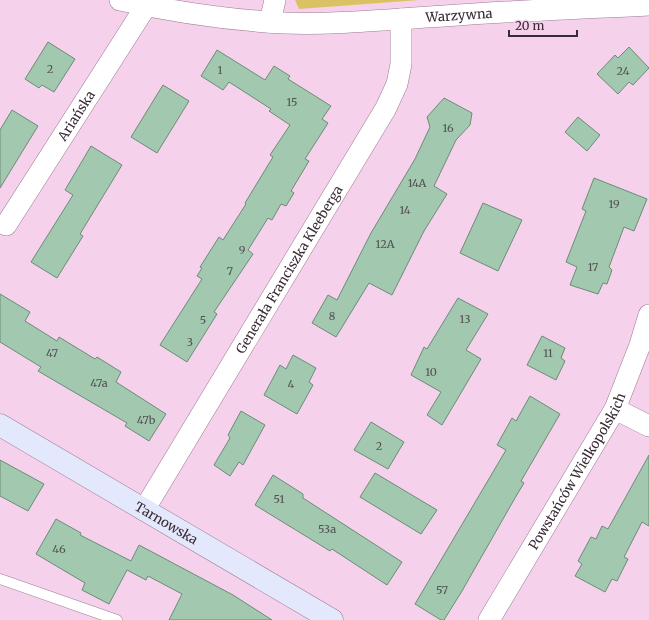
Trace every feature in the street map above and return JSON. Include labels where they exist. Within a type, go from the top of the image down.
[{"type":"main road","name":"Tarnowska","points":[[0,425],[332,620]]},
{"type":"street","name":"Warzywna","points":[[120,0],[171,11],[221,18],[270,22],[337,23],[401,18],[649,5]]},
{"type":"street","points":[[270,22],[275,0]]},
{"type":"street","name":"Ariańska","points":[[6,225],[146,6]]},
{"type":"street","name":"Generała Franciszka Kleeberga","points":[[144,510],[386,108],[398,84],[401,64],[401,18]]},
{"type":"street","name":"Powstańców Wielkopolskich","points":[[489,620],[615,409],[640,345],[649,315]]},
{"type":"street","points":[[615,409],[649,426]]},
{"type":"lane","points":[[0,579],[117,620]]},
{"type":"shaded area","points":[[295,0],[419,0],[299,9]]},
{"type":"building","points":[[48,42],[75,59],[54,92],[42,85],[39,88],[25,79]]},
{"type":"building","points":[[629,47],[649,68],[633,85],[629,82],[618,94],[597,74],[615,55],[618,58]]},
{"type":"building","points":[[217,50],[265,80],[274,66],[290,76],[288,79],[331,106],[322,119],[328,123],[305,159],[309,161],[291,191],[294,193],[286,206],[281,204],[272,220],[268,218],[248,250],[253,254],[214,312],[217,314],[187,362],[160,345],[202,279],[197,276],[202,268],[200,267],[219,237],[223,240],[246,204],[245,203],[273,157],[270,155],[290,125],[269,111],[271,109],[229,82],[223,90],[201,76]]},
{"type":"building","points":[[163,85],[189,101],[157,153],[131,137]]},
{"type":"building","points":[[444,98],[472,113],[470,125],[456,140],[434,186],[447,194],[424,231],[392,295],[369,283],[336,337],[312,323],[328,295],[337,300],[371,233],[415,159],[430,127],[427,117]]},
{"type":"building","points":[[12,110],[38,126],[0,188],[0,130]]},
{"type":"building","points":[[578,117],[600,135],[587,151],[565,132]]},
{"type":"building","points":[[91,146],[122,165],[80,234],[83,236],[57,278],[31,262],[73,195],[65,190]]},
{"type":"building","points":[[594,178],[647,199],[634,231],[624,227],[609,267],[612,270],[607,284],[603,283],[598,294],[570,285],[577,267],[566,262],[586,211],[582,209]]},
{"type":"building","points":[[483,203],[522,220],[498,271],[460,253]]},
{"type":"building","points":[[0,294],[30,312],[25,321],[57,341],[59,337],[95,359],[97,357],[121,372],[116,382],[166,414],[149,441],[125,426],[127,423],[38,371],[41,367],[0,342]]},
{"type":"building","points":[[458,298],[488,314],[466,350],[481,359],[442,425],[427,415],[441,392],[411,375],[424,347],[427,349]]},
{"type":"building","points":[[542,336],[565,348],[561,358],[565,361],[556,380],[527,365]]},
{"type":"building","points":[[293,355],[316,368],[309,382],[313,385],[297,414],[264,395],[280,365],[286,369]]},
{"type":"building","points":[[530,396],[560,414],[521,481],[524,483],[462,591],[444,620],[441,620],[415,604],[506,450],[497,445],[512,418],[516,421]]},
{"type":"building","points":[[241,411],[265,425],[243,465],[239,462],[230,476],[214,465],[230,438],[228,435]]},
{"type":"building","points":[[371,422],[404,442],[388,469],[354,450]]},
{"type":"building","points":[[649,455],[649,526],[642,522],[624,557],[628,559],[617,581],[612,579],[605,592],[575,576],[582,564],[578,561],[591,537],[596,539],[602,526],[608,529]]},
{"type":"building","points":[[0,460],[44,484],[28,511],[0,496]]},
{"type":"building","points":[[375,473],[437,510],[421,534],[360,497]]},
{"type":"building","points":[[273,475],[303,494],[303,498],[402,562],[387,585],[332,549],[330,551],[255,505]]},
{"type":"building","points":[[56,519],[81,533],[80,535],[131,561],[139,545],[233,595],[272,620],[169,620],[182,594],[148,576],[146,580],[127,570],[109,604],[82,590],[85,583],[36,554]]}]
